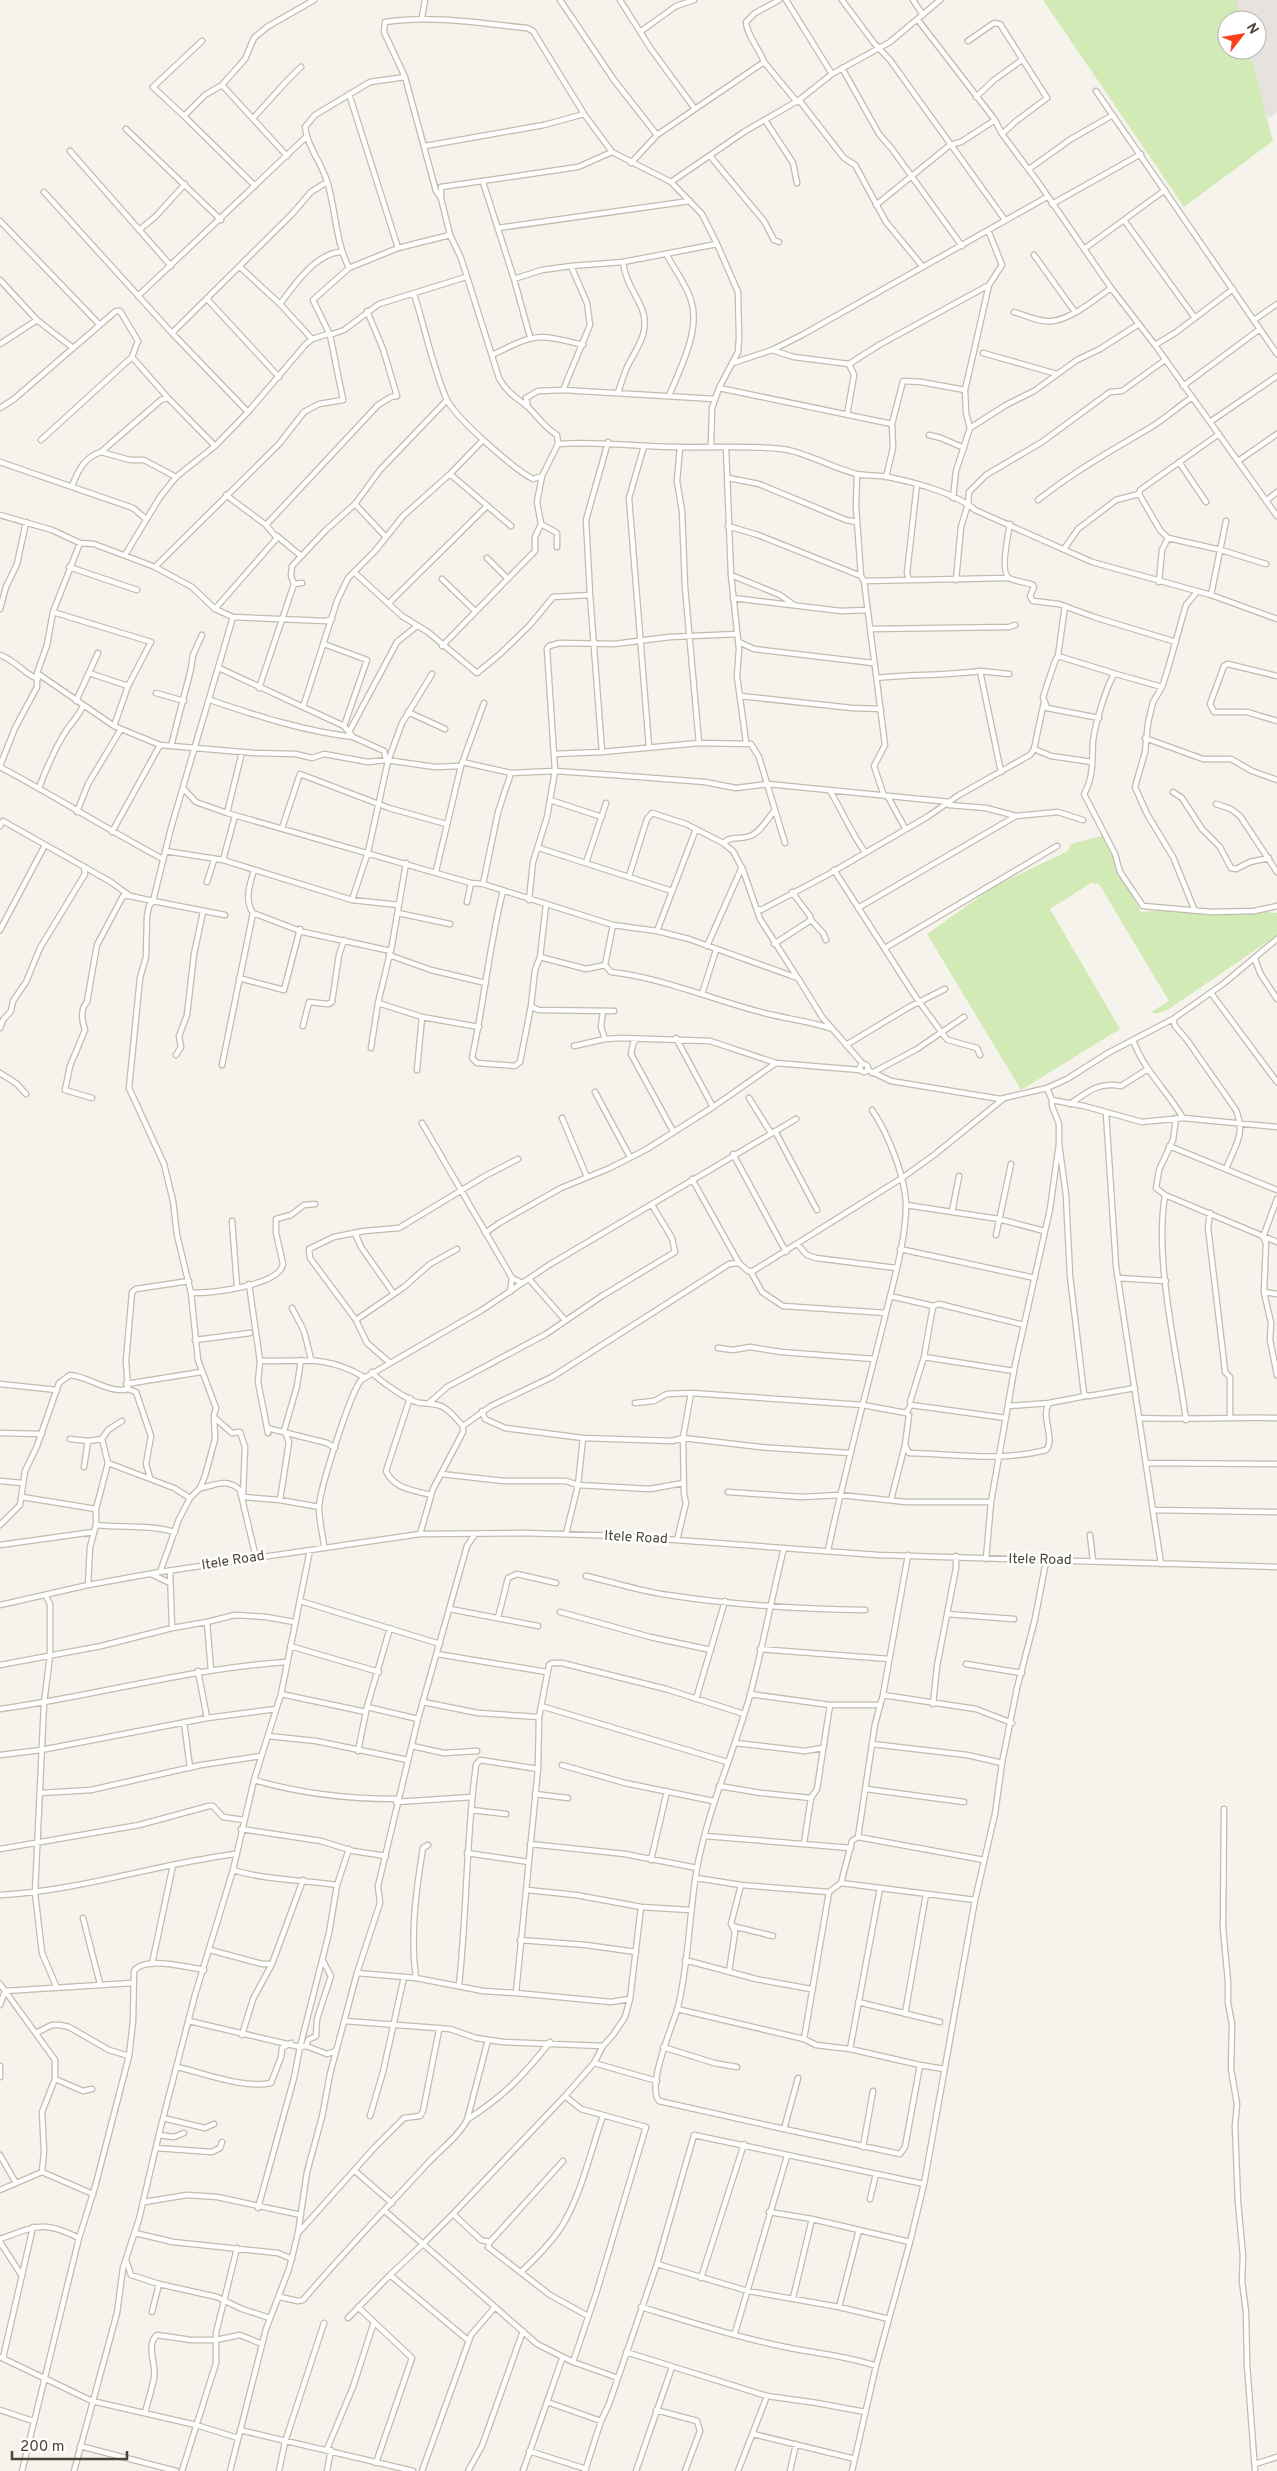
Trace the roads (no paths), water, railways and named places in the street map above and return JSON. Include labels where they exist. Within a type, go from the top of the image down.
[{"type":"street","points":[[184,116],[205,95],[222,86],[245,59],[254,38],[268,26],[314,0]]},
{"type":"street","points":[[422,18],[425,0]]},
{"type":"street","points":[[560,0],[614,80],[657,135]]},
{"type":"street","points":[[620,0],[640,32],[695,109]]},
{"type":"street","points":[[640,32],[676,6],[694,0]]},
{"type":"street","points":[[779,0],[755,13],[746,22],[746,29],[760,50],[764,62],[844,158],[855,165],[886,222],[923,267]]},
{"type":"street","points":[[786,0],[832,74]]},
{"type":"street","points":[[842,0],[874,43],[880,48],[1005,220]]},
{"type":"street","points":[[913,0],[923,15]]},
{"type":"street","points":[[671,182],[765,120],[798,101],[832,74],[880,48],[918,20],[940,0]]},
{"type":"street","points":[[441,198],[436,191],[405,77],[384,32],[385,22],[422,18],[454,19],[527,28],[533,31],[584,114],[612,152],[671,182],[690,201],[709,226],[718,244],[738,292],[739,338],[738,352],[719,388],[710,416],[712,446]]},
{"type":"street","points":[[918,20],[995,120],[1002,134],[1111,288],[1155,345],[1277,516]]},
{"type":"street","points":[[968,41],[994,23],[1000,24],[1047,98],[1002,134]]},
{"type":"street","points":[[202,41],[153,87],[255,186]]},
{"type":"street","points":[[976,97],[994,80],[1022,60]]},
{"type":"street","points":[[631,163],[657,135],[764,62]]},
{"type":"street","points":[[253,118],[275,95],[278,88],[301,67]]},
{"type":"street","points":[[842,68],[879,134],[962,246]]},
{"type":"street","points":[[349,268],[341,252],[327,182],[317,156],[306,137],[305,127],[308,121],[370,82],[405,77]]},
{"type":"street","points":[[222,86],[287,156]]},
{"type":"street","points":[[1096,91],[1277,354]]},
{"type":"street","points":[[349,94],[398,248]]},
{"type":"street","points":[[425,146],[544,125],[584,114]]},
{"type":"street","points":[[1029,170],[1071,139],[1113,115]]},
{"type":"street","points":[[765,120],[793,164],[797,184]]},
{"type":"street","points":[[876,205],[950,145],[961,142],[995,120]]},
{"type":"street","points":[[126,129],[221,220]]},
{"type":"street","points":[[138,296],[221,220],[306,137]]},
{"type":"street","points":[[70,152],[171,266]]},
{"type":"street","points":[[442,646],[507,578],[535,552],[535,537],[542,524],[537,502],[542,476],[558,444],[556,434],[544,428],[528,407],[502,383],[461,258],[450,235],[441,198],[441,187],[578,168],[612,152]]},
{"type":"street","points":[[1052,204],[1141,154]]},
{"type":"street","points":[[710,156],[764,221],[774,240],[779,242]]},
{"type":"street","points":[[172,333],[208,300],[305,202],[311,192],[327,182]]},
{"type":"street","points":[[482,182],[514,279],[530,337]]},
{"type":"street","points":[[139,230],[155,217],[185,184]]},
{"type":"street","points":[[1084,249],[1165,190]]},
{"type":"street","points":[[44,192],[172,333],[248,412]]},
{"type":"street","points":[[733,364],[772,350],[1047,197]]},
{"type":"street","points":[[498,228],[690,201]]},
{"type":"street","points":[[0,220],[100,325]]},
{"type":"street","points":[[1124,220],[1195,318]]},
{"type":"street","points":[[953,498],[956,471],[970,428],[966,413],[965,390],[989,285],[1002,265],[988,230]]},
{"type":"street","points":[[155,567],[279,444],[310,407],[343,400],[329,335],[313,300],[349,268],[398,248],[450,235]]},
{"type":"street","points":[[514,279],[542,270],[623,262],[718,244]]},
{"type":"street","points":[[280,304],[322,257],[333,252],[341,252]]},
{"type":"street","points":[[667,255],[690,299],[693,312],[690,340],[669,396]]},
{"type":"street","points":[[1034,255],[1075,312]]},
{"type":"street","points":[[618,393],[628,365],[640,344],[646,325],[642,309],[624,274],[623,262]]},
{"type":"street","points":[[563,390],[590,325],[589,309],[571,266]]},
{"type":"street","points":[[240,267],[280,304],[312,339]]},
{"type":"street","points":[[125,555],[146,519],[176,477],[215,446],[248,412],[312,339],[344,330],[367,311],[379,304],[466,277]]},
{"type":"street","points":[[0,280],[36,320],[73,348]]},
{"type":"street","points":[[772,350],[794,358],[849,364],[879,345],[989,285]]},
{"type":"street","points":[[1014,312],[1054,321],[1075,312],[1111,288]]},
{"type":"street","points":[[1155,345],[1195,318],[1232,289]]},
{"type":"street","points":[[414,294],[447,400],[483,440],[529,477],[533,479],[542,476]]},
{"type":"street","points":[[208,300],[279,377]]},
{"type":"street","points":[[1254,320],[1277,304]]},
{"type":"street","points":[[0,408],[14,399],[116,311],[120,311],[138,339],[132,357],[41,440]]},
{"type":"street","points":[[266,525],[378,405],[391,397],[397,396],[383,350],[367,311]]},
{"type":"street","points":[[0,344],[36,320]]},
{"type":"street","points":[[970,428],[1006,405],[1034,391],[1077,360],[1100,349],[1139,324]]},
{"type":"street","points":[[1183,386],[1260,329]]},
{"type":"street","points":[[492,356],[530,337],[549,336],[583,344]]},
{"type":"street","points":[[983,354],[1057,374]]},
{"type":"street","points":[[132,357],[168,398],[215,446]]},
{"type":"street","points":[[956,580],[961,527],[968,504],[969,492],[986,475],[1042,442],[1110,392],[1122,391],[1165,360]]},
{"type":"street","points":[[847,415],[854,375],[849,364]]},
{"type":"street","points":[[1210,422],[1277,376]]},
{"type":"street","points":[[886,477],[893,448],[892,424],[903,381],[921,382],[965,390]]},
{"type":"street","points":[[719,388],[892,424]]},
{"type":"street","points":[[528,407],[526,398],[538,391],[563,390],[715,399]]},
{"type":"street","points":[[72,486],[85,462],[93,455],[102,452],[161,400],[168,398]]},
{"type":"street","points":[[1038,500],[1078,470],[1123,442],[1142,433],[1191,398]]},
{"type":"street","points":[[259,688],[294,584],[291,576],[292,568],[326,530],[355,504],[380,470],[447,400]]},
{"type":"street","points":[[1064,549],[1078,529],[1116,500],[1139,494],[1140,490],[1219,434]]},
{"type":"street","points":[[1238,461],[1277,434]]},
{"type":"street","points":[[929,435],[964,448]]},
{"type":"street","points":[[302,707],[344,584],[375,551],[385,536],[403,516],[450,474],[483,440]]},
{"type":"street","points":[[558,444],[608,442],[644,446],[783,449],[857,474],[886,477],[917,484],[968,504],[975,510],[1092,562],[1211,596],[1277,619]]},
{"type":"street","points":[[602,752],[586,520],[608,442]]},
{"type":"street","points":[[644,446],[629,498],[649,747]]},
{"type":"street","points":[[680,447],[677,481],[682,511],[689,637],[698,743]]},
{"type":"street","points":[[726,448],[731,575],[738,642],[737,676],[746,742]]},
{"type":"street","points":[[102,452],[130,460],[144,460],[176,477]]},
{"type":"street","points":[[0,462],[133,508],[146,519]]},
{"type":"street","points":[[1179,462],[1206,502]]},
{"type":"street","points":[[450,474],[510,526]]},
{"type":"street","points":[[857,474],[857,522],[861,576],[864,581],[885,745],[874,766],[886,797],[905,828]]},
{"type":"street","points":[[728,478],[759,484],[846,520],[857,522]]},
{"type":"street","points":[[909,580],[907,573],[917,484]]},
{"type":"street","points":[[1266,501],[1277,492]]},
{"type":"street","points":[[1139,494],[1160,530],[1168,538],[1221,550],[1266,564]]},
{"type":"street","points":[[226,495],[266,525],[301,556]]},
{"type":"street","points":[[355,504],[368,521],[385,536]]},
{"type":"street","points":[[389,603],[486,507]]},
{"type":"street","points":[[0,515],[26,522],[80,543],[94,544],[155,567],[192,587],[215,609],[233,617],[332,620]]},
{"type":"street","points":[[1211,596],[1226,521]]},
{"type":"street","points":[[0,609],[6,587],[17,564],[26,522]]},
{"type":"street","points":[[542,524],[558,533],[557,547]]},
{"type":"street","points":[[1008,578],[1005,573],[1010,524]]},
{"type":"street","points":[[728,526],[758,535],[861,576]]},
{"type":"street","points":[[215,609],[275,541],[277,536]]},
{"type":"street","points":[[1159,582],[1162,550],[1168,538]]},
{"type":"street","points":[[80,543],[54,612],[47,645],[37,673],[37,687],[15,728],[0,767],[112,832],[163,859]]},
{"type":"street","points":[[486,558],[507,578]]},
{"type":"street","points":[[70,567],[137,590]]},
{"type":"street","points":[[354,572],[408,620],[477,673],[506,648],[554,597],[590,595]]},
{"type":"street","points":[[731,575],[780,595],[795,606]]},
{"type":"street","points":[[864,581],[1008,578],[1033,585],[1034,590],[1030,596],[1033,600],[1049,601],[1094,618],[1176,642]]},
{"type":"street","points":[[442,579],[475,611]]},
{"type":"street","points":[[294,584],[302,583]]},
{"type":"street","points":[[0,585],[6,587]]},
{"type":"street","points":[[1195,911],[1173,857],[1136,792],[1136,778],[1145,752],[1145,738],[1153,702],[1162,687],[1186,605],[1197,592]]},
{"type":"street","points":[[733,598],[849,611],[867,610]]},
{"type":"street","points":[[757,909],[762,910],[834,870],[1030,755],[1034,748],[1044,701],[1043,697],[1058,656],[1065,606]]},
{"type":"street","points":[[54,612],[151,642],[128,686],[114,726]]},
{"type":"street","points":[[160,1572],[190,1498],[200,1488],[215,1439],[214,1415],[216,1408],[201,1372],[195,1340],[189,1281],[177,1235],[173,1201],[164,1164],[129,1088],[141,974],[146,957],[149,906],[153,901],[165,851],[233,617]]},
{"type":"street","points":[[408,620],[410,631]]},
{"type":"street","points":[[870,629],[1009,628],[1015,625]]},
{"type":"street","points":[[348,732],[397,642],[417,626]]},
{"type":"street","points":[[529,900],[533,862],[539,848],[555,771],[547,649],[553,644],[593,642],[614,644],[737,634]]},
{"type":"street","points":[[171,746],[184,701],[193,655],[202,635]]},
{"type":"street","points":[[738,642],[754,650],[874,663]]},
{"type":"street","points":[[324,644],[367,660],[344,726]]},
{"type":"street","points":[[76,701],[98,653]]},
{"type":"street","points":[[0,655],[12,660],[37,679],[48,682]]},
{"type":"street","points":[[1058,656],[1162,687]]},
{"type":"street","points":[[1277,676],[1228,664],[1224,666],[1210,708],[1214,712],[1247,712],[1277,721]]},
{"type":"street","points":[[219,668],[344,726],[353,737]]},
{"type":"street","points":[[877,678],[907,675],[947,676],[980,671],[1009,674]]},
{"type":"street","points":[[980,671],[1001,772]]},
{"type":"street","points":[[37,673],[114,726],[160,745],[242,752],[296,754],[312,758],[324,754],[368,762],[387,760],[435,767],[462,764],[511,773],[555,771],[705,782],[736,788],[768,784],[950,802]]},
{"type":"street","points":[[89,673],[128,686]]},
{"type":"street","points":[[352,900],[368,852],[387,760],[408,712],[432,674]]},
{"type":"street","points":[[1116,674],[1110,681],[1099,718],[1093,741],[1088,787],[1084,794],[1115,854],[1120,872],[1143,906],[1195,911],[1254,910],[1277,906]]},
{"type":"street","points":[[156,693],[184,701]]},
{"type":"street","points":[[740,696],[814,702],[845,708],[881,709]]},
{"type":"street","points":[[210,700],[258,716],[321,733],[353,737],[384,751],[387,760]]},
{"type":"street","points":[[1044,701],[1047,708],[1099,718]]},
{"type":"street","points":[[436,871],[462,764],[484,703]]},
{"type":"street","points":[[39,788],[55,752],[83,706]]},
{"type":"street","points":[[408,712],[445,729]]},
{"type":"street","points":[[77,812],[88,784],[121,729]]},
{"type":"street","points":[[1145,738],[1203,759],[1231,759],[1252,771],[1277,780]]},
{"type":"street","points":[[554,754],[602,752],[698,743],[746,742],[751,744],[758,752],[785,844]]},
{"type":"street","points":[[112,832],[160,745]]},
{"type":"street","points":[[1034,748],[1051,756],[1092,762]]},
{"type":"street","points":[[227,813],[242,752]]},
{"type":"street","points":[[483,884],[498,812],[511,773]]},
{"type":"street","points":[[282,828],[300,774],[378,803],[446,824]]},
{"type":"street","points":[[183,788],[196,802],[235,816],[483,884],[612,925],[657,931],[707,946],[798,978]]},
{"type":"street","points":[[830,791],[854,836],[865,852]]},
{"type":"street","points":[[1173,792],[1182,798],[1202,830],[1220,847],[1230,868],[1236,869],[1250,862],[1269,858]]},
{"type":"street","points":[[550,800],[602,817]]},
{"type":"street","points":[[586,863],[606,803]]},
{"type":"street","points":[[945,806],[953,804],[986,808],[1016,816],[1058,812],[1083,820]]},
{"type":"street","points":[[1216,804],[1232,809],[1240,816],[1277,872]]},
{"type":"street","points":[[724,843],[729,838],[749,837],[755,834],[775,810]]},
{"type":"street","points":[[629,876],[647,819],[652,813],[696,829],[724,843],[733,851],[742,867],[760,919],[774,944],[822,1017],[870,1071],[891,1081],[1003,1099],[1047,1088],[1067,1079],[1173,1019],[1211,993],[1255,959],[1277,939]]},
{"type":"street","points":[[223,860],[235,816]]},
{"type":"street","points":[[858,908],[1016,816]]},
{"type":"street","points":[[0,826],[2,820],[130,896]]},
{"type":"street","points":[[657,931],[696,829]]},
{"type":"street","points":[[0,930],[45,845]]},
{"type":"street","points":[[885,948],[1057,846]]},
{"type":"street","points":[[539,848],[672,890]]},
{"type":"street","points":[[165,851],[223,860],[352,900],[399,904]]},
{"type":"street","points":[[207,882],[214,860]]},
{"type":"street","points":[[370,1048],[398,913],[406,863]]},
{"type":"street","points":[[707,946],[742,867]]},
{"type":"street","points":[[0,1028],[3,1020],[11,1011],[13,1001],[26,982],[40,948],[84,874],[83,868],[85,868]]},
{"type":"street","points":[[222,1064],[253,913],[248,904],[248,897],[254,870]]},
{"type":"street","points":[[834,870],[941,1033],[948,1040],[977,1048],[980,1054]]},
{"type":"street","points":[[84,874],[100,877]]},
{"type":"street","points":[[467,902],[471,882]]},
{"type":"street","points":[[503,891],[496,919],[473,1061],[515,1066],[520,1062],[531,1006],[535,970],[540,956],[546,905]]},
{"type":"street","points":[[792,892],[811,920],[823,932],[826,940]]},
{"type":"street","points":[[92,1098],[65,1090],[85,1030],[82,1022],[83,1006],[86,1002],[97,945],[123,896],[225,915]]},
{"type":"street","points":[[176,1055],[181,1047],[179,1036],[187,1015],[194,954],[203,912]]},
{"type":"street","points":[[253,913],[300,929],[303,932],[344,940],[390,953],[431,970],[486,983]]},
{"type":"street","points":[[398,913],[450,924]]},
{"type":"street","points":[[774,944],[811,920]]},
{"type":"street","points":[[605,965],[612,925]]},
{"type":"street","points":[[239,978],[284,990],[300,929]]},
{"type":"street","points":[[303,1026],[309,1002],[328,1004],[332,1002],[339,955],[344,940]]},
{"type":"street","points":[[702,994],[716,950]]},
{"type":"street","points":[[540,956],[586,969],[605,965]]},
{"type":"street","points":[[1255,959],[1260,973],[1277,999]]},
{"type":"street","points":[[605,965],[611,972],[638,975],[765,1013],[811,1022],[832,1029]]},
{"type":"street","points":[[846,1045],[945,989]]},
{"type":"street","points":[[1211,993],[1277,1082]]},
{"type":"street","points":[[378,1003],[422,1017],[478,1027]]},
{"type":"street","points":[[531,1006],[538,1010],[614,1011]]},
{"type":"street","points":[[603,1011],[601,1027],[605,1039]]},
{"type":"street","points":[[417,1070],[422,1017]]},
{"type":"street","points":[[574,1046],[605,1039],[676,1038],[710,1041],[776,1063],[860,1070],[864,1072],[870,1071],[941,1033],[964,1017]]},
{"type":"street","points":[[1173,1019],[1175,1026],[1236,1110],[1241,1123],[1237,1144],[1226,1169]]},
{"type":"street","points":[[676,1038],[713,1107]]},
{"type":"street","points":[[636,1039],[631,1054],[672,1131]]},
{"type":"street","points":[[1133,1040],[1148,1069],[1163,1087],[1183,1118]]},
{"type":"street","points":[[561,1188],[610,1168],[647,1149],[672,1131],[713,1107],[776,1063]]},
{"type":"street","points":[[860,1070],[863,1064]]},
{"type":"street","points":[[1070,1104],[1092,1088],[1107,1083],[1121,1086],[1148,1069]]},
{"type":"street","points":[[0,1073],[17,1084],[26,1094]]},
{"type":"street","points":[[986,1559],[991,1502],[1014,1371],[1050,1210],[1059,1124],[1047,1088]]},
{"type":"street","points":[[596,1092],[630,1157]]},
{"type":"street","points":[[750,1098],[773,1132],[817,1210]]},
{"type":"street","points":[[750,1272],[798,1245],[902,1178],[934,1156],[1003,1099]]},
{"type":"street","points":[[1052,1100],[1084,1106],[1142,1122],[1183,1118],[1277,1127]]},
{"type":"street","points":[[828,1550],[905,1227],[906,1205],[902,1178],[880,1122],[872,1110]]},
{"type":"street","points":[[1106,1113],[1118,1278],[1161,1564]]},
{"type":"street","points":[[485,1234],[501,1222],[561,1188],[587,1177],[562,1118]]},
{"type":"street","points":[[1176,1118],[1173,1140],[1169,1146],[1156,1188],[1165,1195],[1277,1242]]},
{"type":"street","points":[[324,1547],[319,1507],[337,1440],[353,1394],[364,1378],[510,1292],[549,1265],[652,1205],[733,1154],[796,1119]]},
{"type":"street","points":[[422,1123],[512,1278],[522,1284]]},
{"type":"street","points":[[1058,1144],[1066,1195],[1076,1332],[1083,1390],[1086,1396]]},
{"type":"street","points":[[1169,1146],[1277,1190]]},
{"type":"street","points":[[733,1154],[786,1252]]},
{"type":"street","points":[[390,1363],[367,1343],[356,1320],[308,1253],[311,1246],[334,1237],[399,1228],[518,1159]]},
{"type":"street","points":[[996,1235],[1011,1164]]},
{"type":"street","points":[[952,1212],[959,1176]]},
{"type":"street","points":[[692,1179],[739,1262],[750,1272],[762,1292],[783,1306],[886,1313]]},
{"type":"street","points":[[1165,1195],[1162,1232],[1166,1281],[1186,1420]]},
{"type":"street","points":[[1277,1199],[1263,1237],[1266,1243],[1264,1292],[1271,1323],[1270,1340],[1277,1375]]},
{"type":"street","points":[[191,1294],[248,1284],[260,1284],[273,1277],[282,1269],[276,1219],[291,1215],[301,1206],[315,1204]]},
{"type":"street","points":[[429,1403],[461,1378],[546,1334],[565,1320],[675,1252],[672,1238],[652,1205]]},
{"type":"street","points":[[906,1205],[999,1219],[1044,1231]]},
{"type":"street","points":[[1210,1213],[1208,1227],[1224,1343],[1225,1372],[1230,1377],[1230,1417]]},
{"type":"street","points":[[232,1221],[237,1286]]},
{"type":"street","points":[[355,1233],[365,1253],[394,1294]]},
{"type":"street","points":[[798,1245],[807,1254],[816,1258],[896,1268]]},
{"type":"street","points":[[356,1320],[394,1294],[430,1264],[457,1249]]},
{"type":"street","points":[[900,1249],[1035,1278]]},
{"type":"street","points":[[463,1426],[482,1411],[513,1394],[552,1377],[729,1264],[739,1262]]},
{"type":"street","points":[[510,1292],[512,1278]]},
{"type":"street","points":[[1118,1278],[1166,1281]]},
{"type":"street","points":[[530,1279],[565,1320]]},
{"type":"street","points":[[127,1386],[126,1360],[134,1290],[189,1281]]},
{"type":"street","points":[[248,1284],[260,1361],[258,1382],[267,1431],[284,1431],[327,1443],[335,1448]]},
{"type":"street","points":[[1264,1292],[1277,1294]]},
{"type":"street","points":[[890,1296],[933,1306],[939,1304],[1024,1325]]},
{"type":"street","points":[[906,1413],[911,1405],[910,1402],[924,1357],[933,1306]]},
{"type":"street","points":[[292,1308],[304,1331],[311,1359]]},
{"type":"street","points":[[195,1340],[250,1333]]},
{"type":"street","points":[[1270,1340],[1277,1340]]},
{"type":"street","points":[[718,1348],[733,1350],[750,1347],[874,1359]]},
{"type":"street","points":[[924,1357],[1014,1371]]},
{"type":"street","points":[[260,1361],[311,1359],[339,1364],[364,1378]]},
{"type":"street","points":[[284,1431],[297,1386],[301,1360]]},
{"type":"street","points":[[0,1525],[20,1505],[22,1483],[57,1390],[64,1378],[70,1375],[120,1391],[127,1386],[201,1372]]},
{"type":"street","points":[[372,1372],[378,1380],[420,1403],[429,1403],[446,1408],[463,1426],[463,1432],[431,1495],[420,1534]]},
{"type":"street","points":[[0,1384],[57,1390]]},
{"type":"street","points":[[127,1386],[136,1392],[139,1398],[151,1436],[146,1468],[150,1478]]},
{"type":"street","points":[[1008,1406],[1049,1403],[1135,1388]]},
{"type":"street","points":[[678,1540],[686,1503],[683,1483],[683,1438],[692,1393]]},
{"type":"street","points":[[635,1403],[654,1401],[667,1394],[692,1393],[864,1405],[906,1413],[909,1415],[905,1445],[891,1500]]},
{"type":"street","points":[[410,1398],[386,1471],[390,1481],[398,1486],[431,1495]]},
{"type":"street","points":[[905,1445],[909,1453],[965,1454],[999,1458],[1018,1457],[1048,1448],[1045,1415],[1049,1403]]},
{"type":"street","points":[[911,1405],[1006,1418]]},
{"type":"street","points":[[482,1411],[485,1419],[505,1428],[583,1438],[672,1441],[683,1438],[760,1447],[850,1453]]},
{"type":"street","points":[[214,1415],[230,1431],[240,1432],[243,1437],[245,1452],[243,1497],[256,1558]]},
{"type":"street","points":[[1140,1418],[1186,1420],[1230,1417],[1277,1418]]},
{"type":"street","points":[[88,1585],[93,1532],[96,1525],[96,1509],[108,1463],[102,1440],[108,1430],[122,1421]]},
{"type":"street","points":[[280,1500],[289,1442],[288,1434],[284,1431]]},
{"type":"street","points":[[0,1433],[42,1434]]},
{"type":"street","points":[[566,1534],[578,1485],[583,1438]]},
{"type":"street","points":[[70,1439],[102,1440]]},
{"type":"street","points":[[327,1443],[337,1440]]},
{"type":"street","points":[[84,1467],[88,1441]]},
{"type":"street","points":[[108,1463],[174,1488],[190,1498]]},
{"type":"street","points":[[1146,1463],[1277,1464]]},
{"type":"street","points":[[140,1475],[146,1468]]},
{"type":"street","points":[[441,1474],[464,1479],[511,1482],[566,1481],[578,1485],[650,1489],[683,1483]]},
{"type":"street","points":[[0,1481],[22,1483]]},
{"type":"street","points":[[200,1488],[221,1482],[236,1486],[243,1497]]},
{"type":"street","points":[[728,1492],[801,1497],[840,1495],[906,1502],[991,1502]]},
{"type":"street","points":[[22,1497],[96,1509]]},
{"type":"street","points":[[243,1497],[280,1500],[319,1507]]},
{"type":"street","points":[[1154,1510],[1277,1512]]},
{"type":"street","points":[[96,1525],[114,1527],[154,1526],[175,1532]]},
{"type":"street","points":[[0,1546],[93,1532]]},
{"type":"street","name":"Itele Road","points":[[0,1605],[48,1596],[88,1585],[160,1572],[420,1534],[566,1534],[828,1550],[878,1555],[956,1556],[986,1559],[1277,1568]]},
{"type":"street","points":[[230,2471],[262,2344],[292,2259],[307,2172],[357,1973],[378,1912],[381,1897],[378,1886],[397,1800],[418,1719],[467,1546],[475,1534]]},
{"type":"street","points":[[1090,1535],[1093,1561]]},
{"type":"street","points":[[784,1548],[772,1607],[750,1694],[735,1743],[713,1801],[697,1868],[677,2009],[663,2047],[655,2094],[659,2101],[900,2154],[905,2147],[920,2065]]},
{"type":"street","points":[[74,2471],[117,2313],[126,2260],[144,2202],[158,2135],[233,1870],[235,1854],[254,1780],[281,1694],[310,1550]]},
{"type":"street","points":[[858,1837],[872,1744],[883,1695],[908,1555]]},
{"type":"street","points":[[933,1704],[936,1666],[947,1614],[956,1556]]},
{"type":"street","points":[[852,2471],[876,2366],[924,2184],[975,1900],[995,1814],[1002,1762],[1012,1723],[1017,1688],[1022,1673],[1046,1560]]},
{"type":"street","points":[[170,1571],[172,1628]]},
{"type":"street","points":[[151,1574],[170,1583]]},
{"type":"street","points":[[498,1618],[508,1578],[517,1574],[556,1583]]},
{"type":"street","points":[[586,1576],[667,1595],[772,1607],[865,1610]]},
{"type":"street","points":[[48,1596],[50,1604],[50,1656],[44,1703],[41,1793],[34,1893],[42,1952],[56,1986]]},
{"type":"street","points":[[300,1601],[440,1644]]},
{"type":"street","points":[[696,1698],[725,1601]]},
{"type":"street","points":[[450,1609],[538,1626]]},
{"type":"street","points":[[560,1612],[650,1637],[711,1650]]},
{"type":"street","points":[[947,1614],[1014,1619]]},
{"type":"street","points":[[0,1665],[101,1646],[172,1628],[235,1615],[266,1617],[294,1622]]},
{"type":"street","points":[[207,1622],[211,1670]]},
{"type":"street","points":[[358,1751],[366,1709],[379,1672],[390,1628]]},
{"type":"street","points":[[290,1646],[379,1672]]},
{"type":"street","points":[[760,1649],[889,1659]]},
{"type":"street","points":[[437,1654],[548,1672]]},
{"type":"street","points":[[0,1709],[44,1703],[198,1671],[247,1664],[287,1662]]},
{"type":"street","points":[[516,1993],[538,1769],[539,1717],[548,1672],[552,1663],[562,1663],[696,1698],[744,1714]]},
{"type":"street","points":[[966,1664],[1022,1673]]},
{"type":"street","points":[[198,1671],[207,1718]]},
{"type":"street","points":[[281,1694],[418,1719]]},
{"type":"street","points":[[750,1694],[830,1705],[880,1705]]},
{"type":"street","points":[[883,1695],[933,1704],[976,1708],[1012,1723]]},
{"type":"street","points":[[423,1702],[478,1713],[539,1717]]},
{"type":"street","points":[[804,1843],[811,1798],[817,1789],[830,1705]]},
{"type":"street","points":[[541,1706],[727,1762]]},
{"type":"street","points":[[0,1755],[41,1750],[207,1718],[276,1709]]},
{"type":"street","points":[[184,1722],[190,1768]]},
{"type":"street","points":[[268,1736],[316,1741],[408,1760]]},
{"type":"street","points":[[735,1743],[805,1751],[822,1748]]},
{"type":"street","points":[[872,1744],[967,1755],[1002,1762]]},
{"type":"street","points":[[412,1746],[444,1752],[476,1751]]},
{"type":"street","points":[[41,1793],[91,1790],[190,1768],[261,1756]]},
{"type":"street","points":[[459,1985],[467,1853],[476,1765],[480,1760],[538,1769]]},
{"type":"street","points":[[562,1765],[625,1783],[713,1801]]},
{"type":"street","points":[[254,1780],[293,1792],[360,1799],[397,1800],[472,1796]]},
{"type":"street","points":[[719,1786],[761,1794],[811,1798]]},
{"type":"street","points":[[866,1789],[964,1802]]},
{"type":"street","points":[[652,1860],[667,1791]]},
{"type":"street","points":[[535,1794],[568,1798]]},
{"type":"street","points":[[0,1849],[139,1825],[209,1806],[213,1806],[223,1817],[244,1820]]},
{"type":"street","points":[[1224,1809],[1223,1928],[1228,2003],[1232,2024],[1231,2068],[1237,2104],[1235,2126],[1238,2202],[1243,2256],[1242,2281],[1246,2312],[1247,2364],[1255,2471]]},
{"type":"street","points":[[471,1810],[506,1814]]},
{"type":"street","points":[[241,1829],[321,1841],[386,1856]]},
{"type":"street","points":[[706,1836],[851,1848]]},
{"type":"street","points":[[696,1878],[741,1885],[829,1892],[841,1883],[852,1841],[858,1837],[984,1860]]},
{"type":"street","points":[[530,1844],[625,1854],[697,1868]]},
{"type":"street","points":[[416,1978],[414,1957],[417,1883],[423,1848],[428,1845]]},
{"type":"street","points":[[258,2208],[294,2078],[300,2047],[323,1962],[337,1886],[349,1849]]},
{"type":"street","points":[[467,1853],[529,1862]]},
{"type":"street","points":[[0,1895],[34,1893],[98,1882],[142,1870],[235,1854]]},
{"type":"street","points":[[152,1964],[173,1865]]},
{"type":"street","points":[[233,1870],[257,1876],[303,1880],[337,1886]]},
{"type":"street","points":[[242,2035],[253,1999],[272,1964],[303,1880]]},
{"type":"street","points":[[841,1883],[975,1900]]},
{"type":"street","points":[[729,1972],[734,1932],[732,1920],[741,1885]]},
{"type":"street","points":[[850,2049],[880,1888]]},
{"type":"street","points":[[527,1890],[576,1895],[641,1906],[690,1910]]},
{"type":"street","points":[[804,2039],[829,1892]]},
{"type":"street","points":[[905,2014],[926,1894]]},
{"type":"street","points":[[348,2318],[453,2214],[566,2096],[594,2063],[603,2046],[625,2017],[630,1999],[641,1906]]},
{"type":"street","points":[[83,1918],[100,1984]]},
{"type":"street","points":[[732,1926],[772,1936]]},
{"type":"street","points":[[520,1940],[586,1945],[636,1952]]},
{"type":"street","points":[[210,1950],[262,1964],[272,1964]]},
{"type":"street","points":[[685,1960],[729,1972],[811,1989]]},
{"type":"street","points":[[306,2046],[308,2040],[316,2036],[317,2019],[331,1976],[323,1962]]},
{"type":"street","points":[[22,2471],[79,2238],[93,2194],[129,2056],[133,2021],[132,1982],[134,1971],[136,1966],[152,1964],[204,1970]]},
{"type":"street","points":[[357,1973],[416,1978],[483,1991],[612,2002],[630,1999]]},
{"type":"street","points":[[370,2116],[384,2072],[404,1977]]},
{"type":"street","points":[[5,1991],[132,1982]]},
{"type":"street","points":[[0,1984],[56,2060],[55,2079],[42,2112],[44,2151],[42,2172]]},
{"type":"street","points":[[0,2005],[5,1991]]},
{"type":"street","points":[[858,2002],[940,2022]]},
{"type":"street","points":[[677,2009],[804,2039],[816,2044],[850,2049],[944,2069]]},
{"type":"street","points":[[189,2021],[232,2030],[242,2035],[291,2043],[300,2047],[306,2046],[326,2054],[336,2052]]},
{"type":"street","points":[[345,2021],[459,2031],[476,2038],[488,2040],[603,2046]]},
{"type":"street","points":[[36,2033],[52,2025],[69,2027],[109,2050],[129,2056]]},
{"type":"street","points":[[298,2233],[300,2228],[404,2118],[420,2116],[424,2111],[439,2030]]},
{"type":"street","points":[[277,2300],[280,2297],[298,2301],[304,2300],[354,2241],[385,2211],[446,2144],[462,2130],[467,2120],[488,2040]]},
{"type":"street","points":[[467,2120],[497,2100],[528,2070],[550,2042]]},
{"type":"street","points":[[177,2067],[255,2085],[268,2084],[271,2083],[279,2063],[282,2048],[291,2043]]},
{"type":"street","points":[[663,2047],[714,2063],[737,2067]]},
{"type":"street","points":[[594,2063],[657,2081]]},
{"type":"street","points":[[0,2066],[0,2077]]},
{"type":"street","points":[[784,2129],[798,2078]]},
{"type":"street","points":[[55,2079],[83,2090],[92,2089]]},
{"type":"street","points":[[863,2147],[873,2091]]},
{"type":"street","points":[[566,2096],[581,2109],[646,2127],[573,2362]]},
{"type":"street","points":[[521,2272],[548,2245],[563,2225],[580,2187],[603,2116]]},
{"type":"street","points":[[163,2118],[205,2128],[214,2124]]},
{"type":"street","points":[[824,2138],[825,2132]]},
{"type":"street","points":[[158,2135],[174,2137],[184,2133]]},
{"type":"street","points":[[529,2451],[586,2470],[657,2264],[694,2135],[744,2144],[787,2156],[803,2156],[924,2184]]},
{"type":"street","points":[[156,2148],[212,2152],[220,2148],[222,2142]]},
{"type":"street","points":[[701,2278],[744,2144]]},
{"type":"street","points":[[0,2155],[16,2183]]},
{"type":"street","points":[[735,2333],[787,2156]]},
{"type":"street","points":[[563,2161],[490,2242],[488,2247],[550,2295],[588,2316]]},
{"type":"street","points":[[355,2171],[392,2203]]},
{"type":"street","points":[[0,2190],[42,2172],[93,2194]]},
{"type":"street","points":[[870,2199],[876,2174]]},
{"type":"street","points":[[144,2202],[187,2196],[217,2197],[258,2208],[274,2208],[301,2215]]},
{"type":"street","points":[[385,2211],[537,2344],[562,2358],[618,2378]]},
{"type":"street","points":[[769,2212],[812,2218],[910,2242]]},
{"type":"street","points":[[453,2214],[481,2240],[490,2242]]},
{"type":"street","points":[[794,2298],[812,2218]]},
{"type":"street","points":[[22,2276],[3,2250],[0,2240],[43,2225],[58,2228],[79,2238]]},
{"type":"street","points":[[33,2227],[2,2357],[92,2401],[145,2412],[238,2438]]},
{"type":"street","points":[[839,2307],[859,2230]]},
{"type":"street","points":[[135,2232],[173,2242],[278,2253],[292,2259]]},
{"type":"street","points":[[182,2471],[216,2363],[216,2340],[238,2248]]},
{"type":"street","points":[[126,2260],[131,2275]]},
{"type":"street","points":[[657,2264],[748,2291],[839,2307],[889,2320]]},
{"type":"street","points":[[131,2275],[159,2284],[217,2296],[270,2318]]},
{"type":"street","points":[[121,2284],[131,2275]]},
{"type":"street","points":[[390,2275],[469,2341]]},
{"type":"street","points":[[152,2312],[159,2284]]},
{"type":"street","points":[[358,2307],[410,2356],[412,2361],[376,2463]]},
{"type":"street","points":[[422,2471],[471,2335],[495,2307]]},
{"type":"street","points":[[641,2307],[688,2322],[790,2348],[861,2361],[876,2366]]},
{"type":"street","points":[[327,2471],[329,2449],[353,2387],[374,2322]]},
{"type":"street","points":[[279,2471],[285,2442],[324,2323]]},
{"type":"street","points":[[468,2471],[482,2446],[523,2331]]},
{"type":"street","points":[[145,2412],[155,2376],[152,2346],[154,2338],[157,2336],[191,2340],[216,2340],[240,2334],[262,2344]]},
{"type":"street","points":[[626,2352],[671,2368],[678,2368],[767,2396],[817,2402],[866,2412]]},
{"type":"street","points":[[523,2471],[562,2358]]},
{"type":"street","points":[[636,2471],[671,2368]]},
{"type":"street","points":[[738,2471],[767,2396]]},
{"type":"street","points":[[547,2402],[601,2422]]},
{"type":"street","points":[[0,2410],[33,2421]]},
{"type":"street","points":[[656,2410],[697,2421],[700,2426],[700,2431],[685,2471]]},
{"type":"street","points":[[240,2430],[285,2442],[329,2449],[376,2463],[413,2471]]},
{"type":"street","points":[[753,2434],[855,2459]]},
{"type":"street","points":[[790,2471],[796,2444]]},
{"type":"street","points":[[80,2446],[176,2471]]},
{"type":"street","points":[[1255,2464],[1277,2457]]},
{"type":"street","points":[[380,2471],[382,2464]]}]
